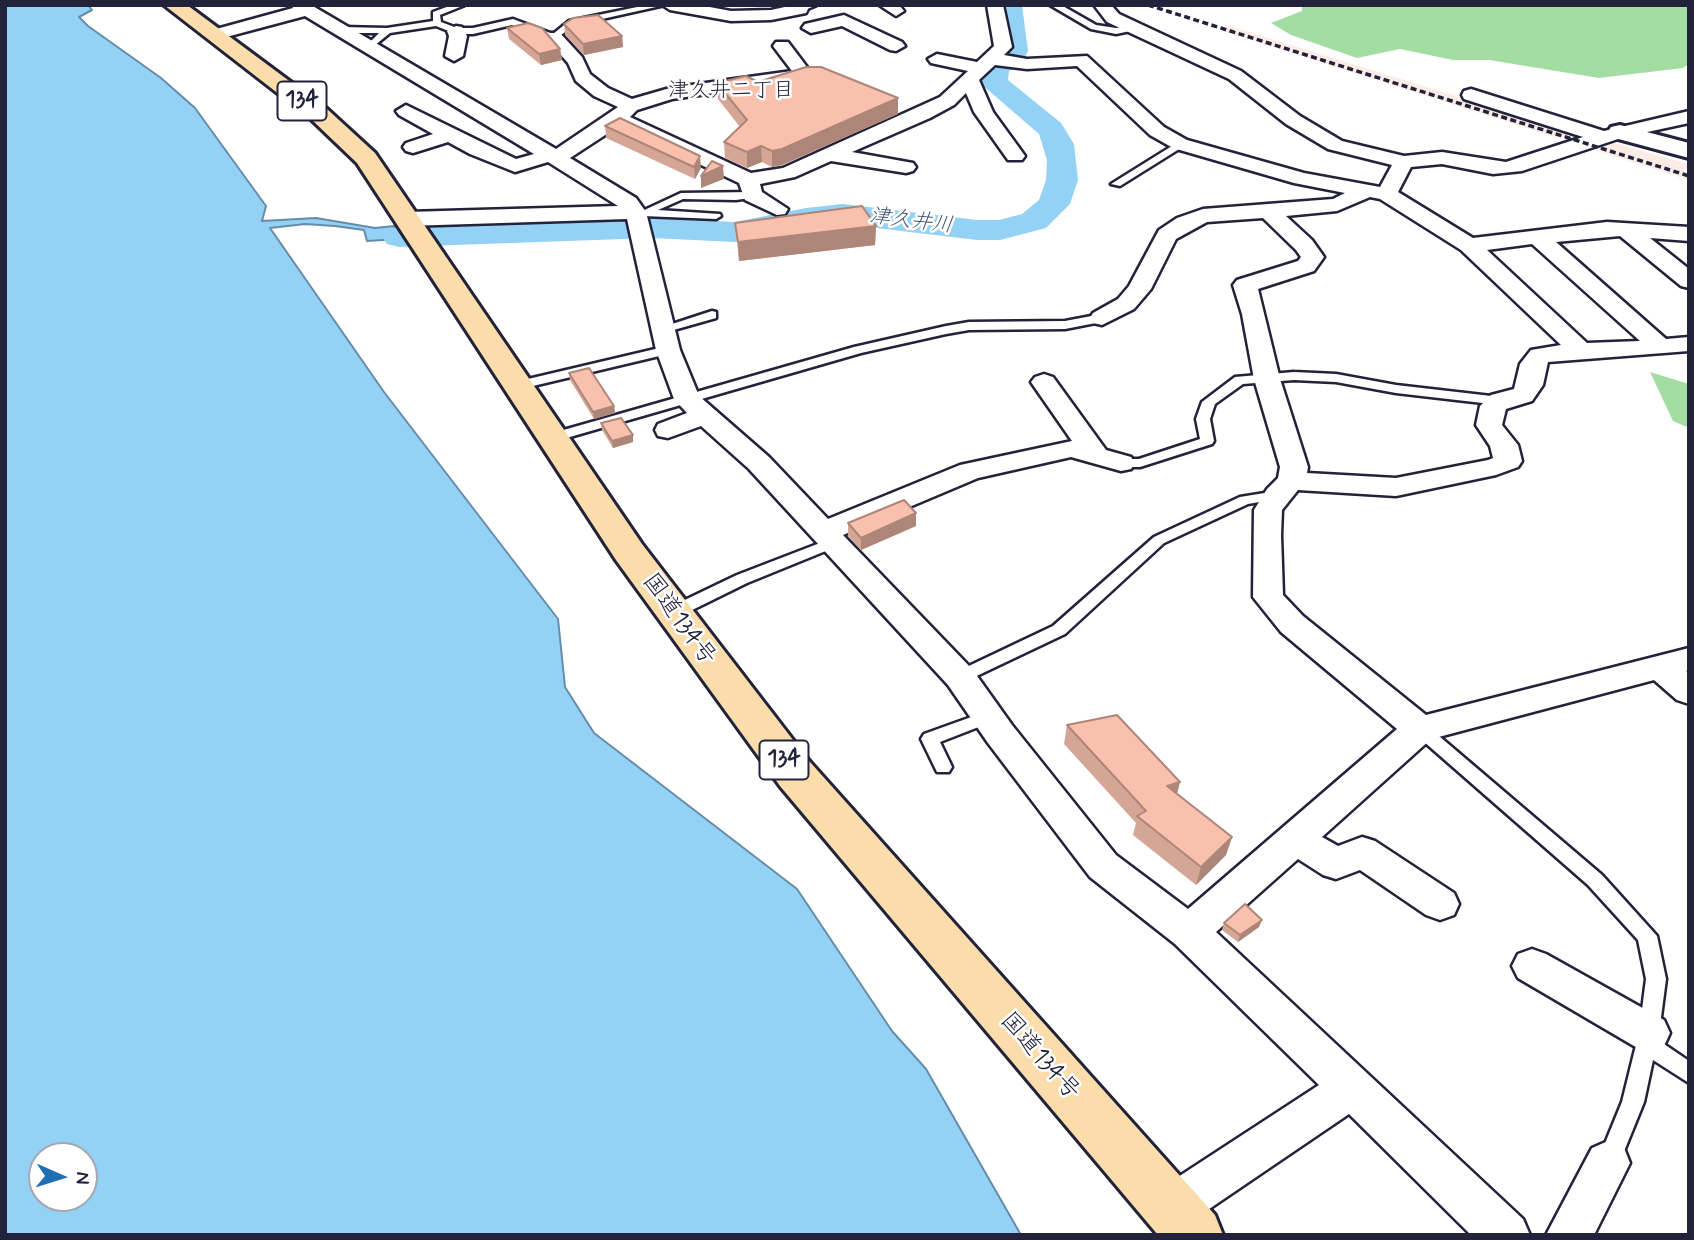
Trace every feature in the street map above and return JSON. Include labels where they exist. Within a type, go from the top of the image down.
[{"type":"highway","name":"国道134号","points":[[174,5],[319,114],[366,158],[551,438],[673,613],[795,774],[1183,1221]]},
{"type":"street","points":[[670,5],[707,13],[771,15],[806,7]]},
{"type":"street","points":[[750,188],[923,114],[947,101],[991,66],[1003,47],[995,5]]},
{"type":"street","points":[[1102,5],[1113,18],[1235,75],[1293,120],[1335,145],[1404,162],[1442,158],[1493,169],[1522,165],[1612,134],[1689,117]]},
{"type":"street","points":[[215,35],[302,7],[617,195],[640,220],[666,339],[696,407],[759,463],[960,677],[1103,866],[1189,932],[1352,1087],[1493,1231]]},
{"type":"street","points":[[771,15],[833,38]]},
{"type":"street","points":[[811,28],[844,20],[897,46]]},
{"type":"street","points":[[454,56],[458,36],[456,31]]},
{"type":"street","points":[[554,37],[576,61],[582,77],[624,112],[750,188],[777,209]]},
{"type":"street","points":[[782,46],[804,75]]},
{"type":"street","points":[[937,59],[991,66],[1081,60],[1157,131],[1180,144],[1301,179],[1386,194],[1469,245],[1581,350]]},
{"type":"street","points":[[991,66],[984,112],[1015,156]]},
{"type":"street","points":[[406,111],[514,166],[554,157],[624,112],[670,94],[804,75],[824,75]]},
{"type":"street","points":[[1490,101],[1499,80]]},
{"type":"street","points":[[1471,95],[1612,134],[1689,151]]},
{"type":"street","points":[[898,104],[923,114]]},
{"type":"street","points":[[413,147],[478,110]]},
{"type":"street","points":[[829,155],[906,167]]},
{"type":"street","points":[[1386,194],[1404,162]]},
{"type":"street","points":[[1102,318],[1126,304],[1139,289],[1167,235],[1185,223],[1203,216],[1337,205],[1364,192]]},
{"type":"street","points":[[1268,210],[1313,257],[1306,266],[1245,285],[1254,314],[1267,379],[1294,467],[1284,488],[1268,510],[1268,597],[1292,624],[1420,729]]},
{"type":"street","points":[[416,232],[640,220]]},
{"type":"street","points":[[1469,245],[1607,229],[1689,234]]},
{"type":"street","points":[[1626,230],[1689,281]]},
{"type":"street","points":[[1536,236],[1661,347]]},
{"type":"street","points":[[1284,488],[1396,487],[1496,467],[1508,460],[1504,445],[1489,425],[1493,406],[1500,401],[1523,395],[1530,385],[1532,364],[1540,355],[1581,350],[1626,351],[1689,344]]},
{"type":"street","points":[[1044,382],[1109,459]]},
{"type":"street","points":[[668,430],[696,407]]},
{"type":"street","points":[[828,537],[970,471],[1072,449],[1109,459]]},
{"type":"street","points":[[1189,932],[1420,729],[1674,663],[1689,692]]},
{"type":"street","points":[[1296,839],[1336,864],[1362,852],[1440,904]]},
{"type":"street","points":[[1532,966],[1648,1039]]},
{"type":"street","points":[[1183,1221],[1352,1087]]},
{"type":"street","points":[[1569,1235],[1608,1163]]},
{"type":"lane","points":[[437,23],[436,14],[461,5]]},
{"type":"lane","points":[[341,30],[387,31],[437,23],[456,31],[472,31],[513,22],[554,37],[563,33],[567,25],[572,23],[661,5]]},
{"type":"lane","points":[[1054,5],[1094,27],[1116,31],[1136,29]]},
{"type":"lane","points":[[369,47],[387,31]]},
{"type":"lane","points":[[1116,184],[1180,144]]},
{"type":"lane","points":[[640,220],[681,196],[736,197],[750,188]]},
{"type":"lane","points":[[640,220],[716,216]]},
{"type":"lane","points":[[516,386],[666,339],[712,315]]},
{"type":"lane","points":[[551,438],[696,407],[858,350],[946,330],[969,326],[1065,325],[1102,318]]},
{"type":"lane","points":[[1109,459],[1140,463],[1207,441],[1203,418],[1209,402],[1240,380],[1294,376],[1336,378],[1396,389],[1500,401]]},
{"type":"lane","points":[[960,677],[1059,631],[1159,540],[1245,500],[1284,488]]},
{"type":"lane","points":[[673,613],[828,537]]},
{"type":"lane","points":[[943,767],[930,739],[988,716]]},
{"type":"lane","points":[[1420,729],[1595,880],[1647,936],[1656,979],[1648,1039],[1633,1102],[1608,1163]]},
{"type":"lane","points":[[1648,1039],[1689,1073]]},
{"type":"shaded area","points":[[1230,26],[1578,132],[1558,138],[1220,30]]},
{"type":"shaded area","points":[[1611,142],[1689,164],[1689,170],[1679,169],[1689,173],[1689,180],[1594,150]]},
{"type":"green space","points":[[1302,5],[1689,5],[1689,64],[1683,68],[1599,78],[1489,60],[1453,60],[1400,49],[1357,58],[1291,35],[1271,23],[1302,11]]},
{"type":"green space","points":[[1650,372],[1689,384],[1689,428],[1673,421]]},
{"type":"water","points":[[5,5],[88,5],[92,10],[79,17],[88,26],[161,78],[195,108],[266,206],[262,221],[316,218],[375,228],[394,226],[399,239],[367,241],[364,230],[335,226],[305,224],[270,228],[384,392],[558,619],[565,687],[594,733],[797,889],[892,1031],[926,1069],[1021,1235],[5,1235]]},
{"type":"building","points":[[598,15],[622,36],[583,44],[564,24],[573,18]]},
{"type":"building","points":[[528,23],[542,28],[560,49],[539,54],[507,28]]},
{"type":"building","points":[[806,67],[821,67],[898,98],[782,149],[772,151],[761,146],[747,152],[724,142],[747,120],[717,83],[746,76],[758,82]]},
{"type":"building","points":[[620,118],[700,156],[694,167],[605,126]]},
{"type":"building","points":[[712,161],[723,166],[701,176]]},
{"type":"building","points":[[862,206],[876,226],[738,242],[735,223]]},
{"type":"building","points":[[589,368],[614,406],[593,412],[569,373]]},
{"type":"building","points":[[621,418],[633,435],[612,441],[601,423]]},
{"type":"building","points":[[904,500],[916,513],[861,538],[848,523]]},
{"type":"building","points":[[1117,715],[1180,782],[1167,786],[1232,837],[1201,867],[1137,816],[1146,811],[1067,725]]},
{"type":"building","points":[[1245,904],[1262,920],[1240,935],[1224,923]]},
{"type":"waterway","name":"津久井川","points":[[399,237],[652,228],[735,232],[806,218],[843,214],[977,230],[1000,230],[1034,221],[1054,204],[1062,180],[1062,160],[1059,144],[1051,129],[994,83],[994,73],[998,66],[1013,57],[1015,51],[1009,5]]},
{"type":"railway","points":[[1148,5],[1689,176]]},
{"type":"district","name":"津久井二丁目","points":[[731,92]]}]
